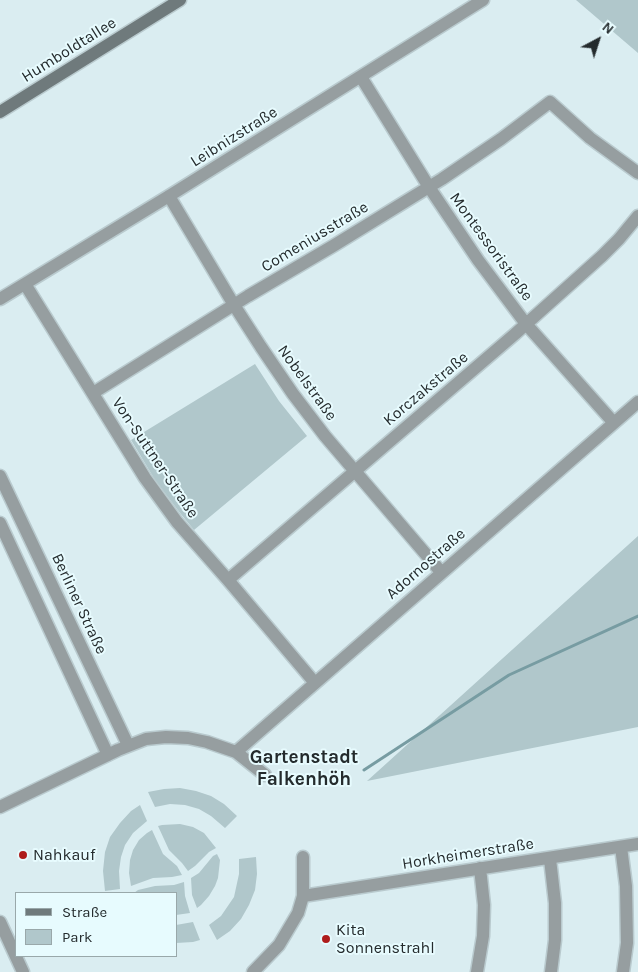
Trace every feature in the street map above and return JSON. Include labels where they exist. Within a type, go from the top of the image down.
[{"type":"street","name":"Humboldtallee","points":[[0,112],[180,0]]},
{"type":"street","name":"Leibnizstraße","points":[[0,299],[484,0]]},
{"type":"street","name":"Montessoristraße","points":[[361,77],[428,187],[478,260],[526,324],[614,424]]},
{"type":"street","name":"Comeniusstraße","points":[[92,393],[428,187],[501,139],[550,102],[590,138],[638,173]]},
{"type":"street","name":"Nobelstraße","points":[[169,196],[234,305],[293,394],[325,436],[441,572]]},
{"type":"street","name":"Korczakstraße","points":[[228,580],[526,324],[602,256],[638,216]]},
{"type":"street","name":"Von-Suttner-Straße","points":[[25,284],[145,478],[177,522],[315,683]]},
{"type":"street","name":"Adornostraße","points":[[236,752],[638,402]]},
{"type":"street","name":"Berliner Straße","points":[[0,476],[128,746]]},
{"type":"street","points":[[0,523],[108,755]]},
{"type":"street","points":[[0,807],[128,746],[146,740],[166,737],[188,738],[207,742],[236,752],[265,775]]},
{"type":"street","name":"Horkheimerstraße","points":[[304,896],[638,844]]},
{"type":"street","points":[[621,847],[626,886],[627,943],[623,972]]},
{"type":"street","points":[[253,972],[279,945],[298,913],[304,896],[304,857]]},
{"type":"street","points":[[550,858],[555,904],[555,940],[551,972]]},
{"type":"street","points":[[477,972],[483,936],[484,905],[480,868]]},
{"type":"street","points":[[0,922],[15,955]]},
{"type":"street","points":[[16,957],[23,972]]},
{"type":"green space","points":[[576,0],[638,0],[638,53]]},
{"type":"green space","points":[[255,364],[279,401],[307,436],[194,530],[155,480],[131,440]]},
{"type":"green space","points":[[638,536],[638,727],[367,781]]},
{"type":"green space","points":[[180,788],[211,796],[224,804],[237,816],[225,828],[199,809],[185,805],[170,804],[155,807],[148,792]]},
{"type":"green space","points":[[140,805],[147,821],[133,833],[125,845],[119,871],[120,889],[105,891],[103,871],[105,852],[110,837],[131,811]]},
{"type":"green space","points":[[180,824],[193,827],[204,833],[216,848],[188,871],[169,850],[158,826]]},
{"type":"green space","points":[[152,830],[163,854],[177,866],[182,875],[153,878],[131,886],[129,873],[133,850],[139,840]]},
{"type":"green space","points":[[217,854],[220,860],[218,878],[209,896],[197,908],[192,895],[191,878],[199,873],[213,856]]},
{"type":"green space","points":[[256,857],[257,874],[255,890],[249,905],[241,919],[230,931],[217,940],[209,925],[221,916],[234,897],[239,874],[239,859]]},
{"type":"green space","points":[[184,882],[185,896],[190,913],[178,915],[178,892],[135,892],[155,886],[174,885]]},
{"type":"green space","points":[[193,922],[200,940],[178,943],[178,925]]},
{"type":"waterway","points":[[364,770],[509,675],[638,616]]},
{"type":"place","name":"Nahkauf","points":[[23,855]]},
{"type":"place","name":"Kita Sonnenstrahl","points":[[326,939]]},
{"type":"district","name":"Gartenstadt Falkenhöh","points":[[304,769]]}]
